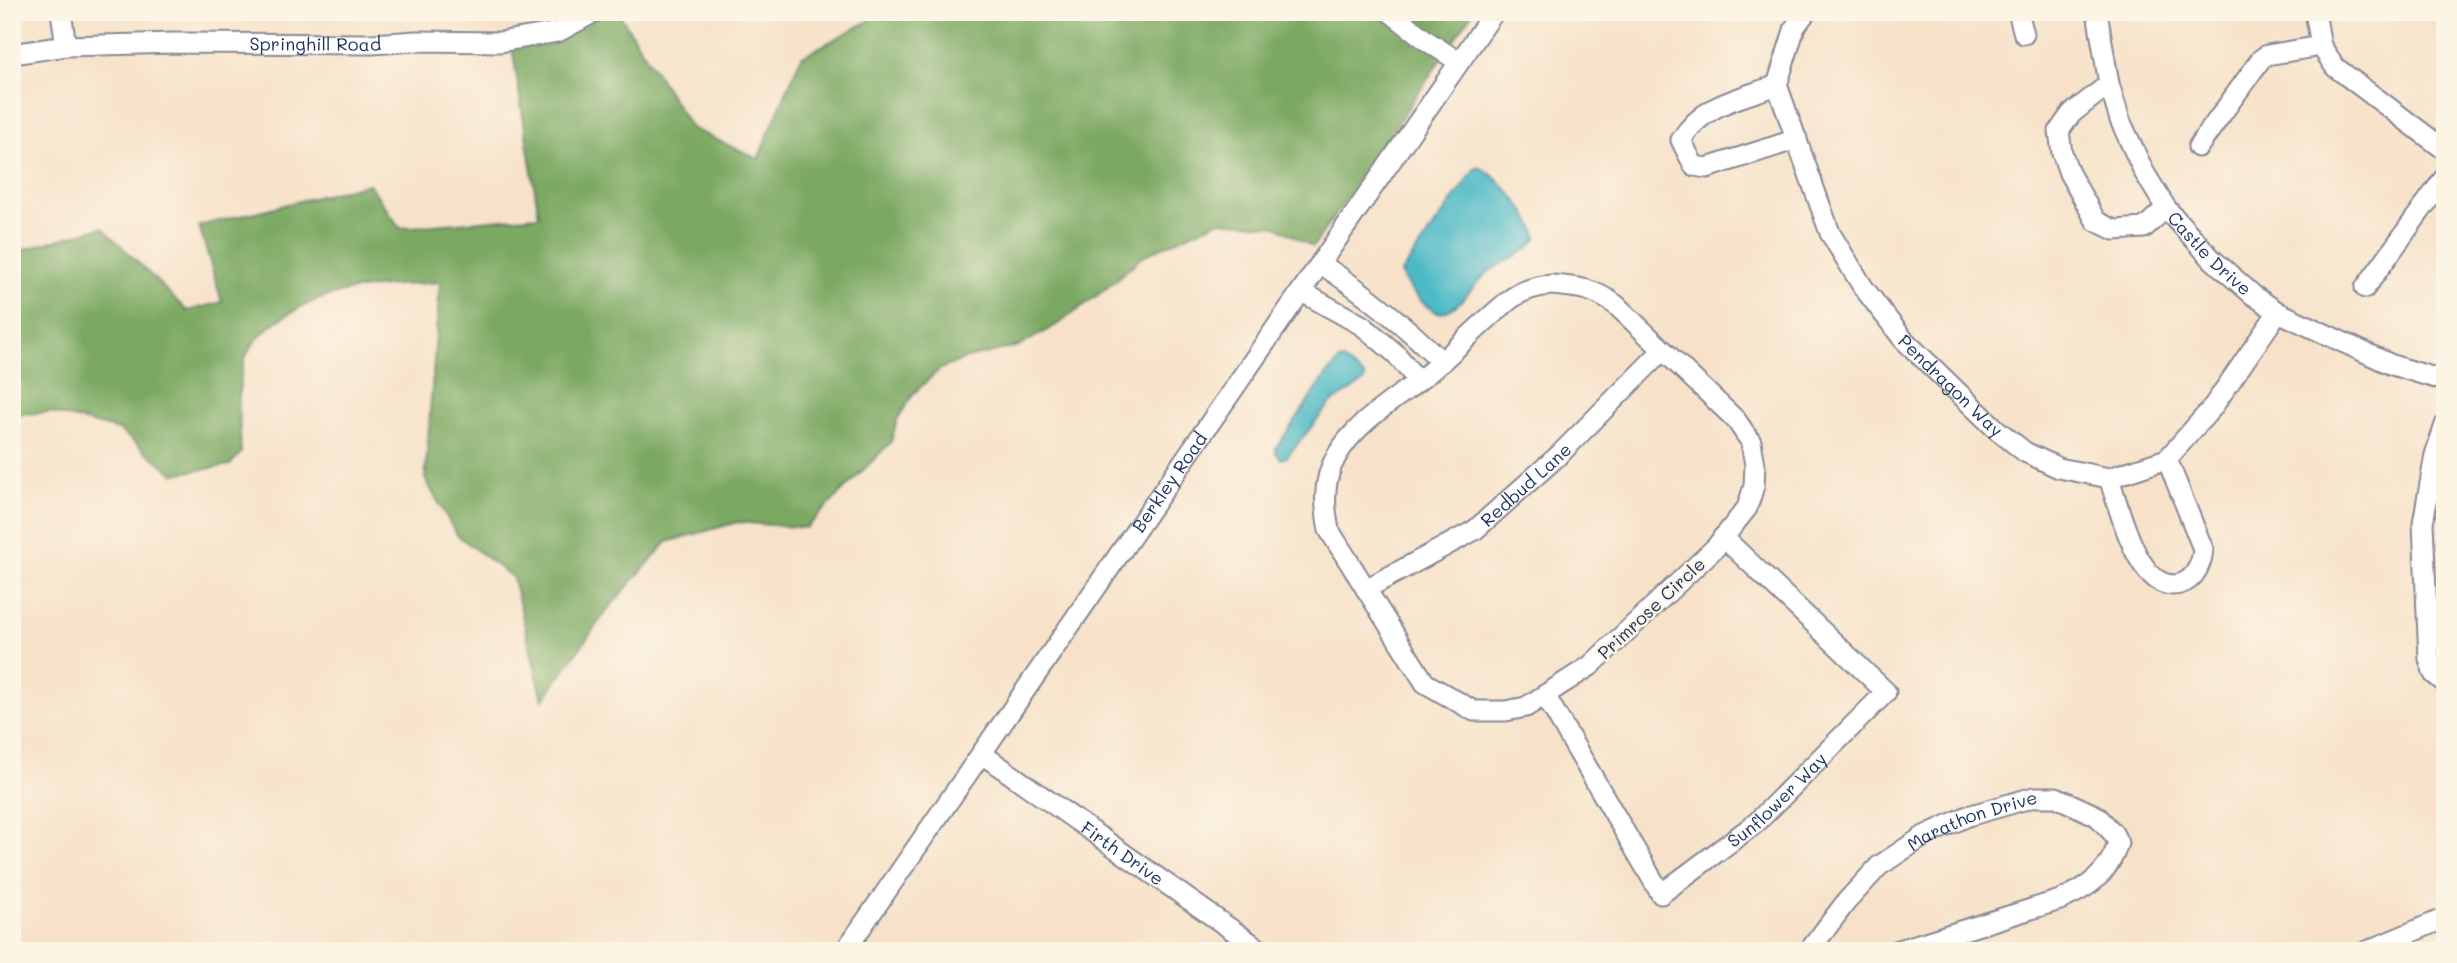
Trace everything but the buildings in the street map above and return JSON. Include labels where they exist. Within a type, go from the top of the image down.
[{"type":"street","points":[[61,12],[66,46]]},
{"type":"street","name":"Springhill Road","points":[[12,54],[66,46],[175,43],[372,44],[500,41],[558,32],[595,12]]},
{"type":"street","points":[[1390,12],[1459,62]]},
{"type":"street","name":"Berkley Road","points":[[845,951],[1494,12]]},
{"type":"street","points":[[1797,139],[1707,168],[1693,166],[1681,140],[1692,123],[1709,110],[1777,85],[1795,27],[1806,12]]},
{"type":"street","points":[[2018,12],[2024,34]]},
{"type":"street","name":"Castle Drive","points":[[2097,12],[2109,84],[2144,172],[2166,208],[2213,260],[2253,295],[2278,312],[2392,365],[2445,381]]},
{"type":"street","points":[[2315,12],[2321,46],[2334,67],[2445,150]]},
{"type":"street","points":[[2199,147],[2261,59],[2267,55],[2321,46]]},
{"type":"street","points":[[2109,84],[2071,114],[2059,131],[2062,153],[2069,173],[2096,221],[2114,230],[2144,228],[2166,208]]},
{"type":"street","name":"Pendragon Way","points":[[1777,85],[1830,233],[1863,288],[1903,339],[1996,429],[2025,452],[2059,468],[2109,478],[2167,459]]},
{"type":"street","points":[[2365,288],[2445,177]]},
{"type":"street","points":[[1321,264],[1358,288],[1406,326],[1442,362]]},
{"type":"street","name":"Primrose Circle","points":[[1532,287],[1579,287],[1599,293],[1616,305],[1736,420],[1751,442],[1755,466],[1754,486],[1747,508],[1723,537],[1590,666],[1527,707],[1506,711],[1474,711],[1425,683],[1329,530],[1324,508],[1326,484],[1336,457],[1352,435],[1442,362],[1514,297],[1532,287]]},
{"type":"street","points":[[1302,292],[1363,326],[1396,354],[1418,382]]},
{"type":"street","points":[[2109,478],[2136,553],[2144,567],[2154,578],[2169,585],[2183,584],[2202,563],[2203,549],[2167,459],[2212,408],[2278,312]]},
{"type":"street","name":"Redbud Lane","points":[[1366,589],[1475,530],[1560,454],[1663,350]]},
{"type":"street","points":[[2445,425],[2435,455],[2423,523],[2436,634],[2431,667],[2434,674],[2445,683]]},
{"type":"street","name":"Sunflower Way","points":[[1545,695],[1661,894],[1756,823],[1886,692],[1723,537]]},
{"type":"street","name":"Firth Drive","points":[[982,754],[1262,951]]},
{"type":"street","name":"Marathon Drive","points":[[1809,951],[1846,902],[1879,866],[1924,836],[1968,816],[2034,797],[2056,797],[2097,816],[2113,833],[2118,843],[2115,856],[2105,872],[2081,890],[2060,900],[1896,951]]},
{"type":"street","points":[[2367,951],[2445,918]]},
{"type":"green space","points":[[581,12],[618,12],[691,128],[758,159],[801,57],[869,21],[868,12],[1473,12],[1313,247],[1276,226],[1218,221],[1143,256],[1103,291],[1060,323],[1019,346],[967,358],[940,369],[914,393],[897,420],[891,442],[806,528],[738,522],[667,542],[608,609],[543,700],[513,578],[457,535],[425,479],[440,282],[343,292],[313,301],[269,328],[248,352],[243,366],[239,398],[241,453],[230,465],[174,474],[119,430],[49,412],[12,415],[12,253],[102,227],[187,311],[222,302],[199,226],[369,184],[400,228],[539,216],[512,47]]},
{"type":"water","points":[[1476,167],[1503,185],[1530,220],[1537,239],[1532,245],[1486,274],[1452,309],[1438,313],[1416,296],[1401,273]]},
{"type":"water","points":[[1343,360],[1365,377],[1364,382],[1330,404],[1287,457],[1281,459],[1276,448],[1325,377]]}]
